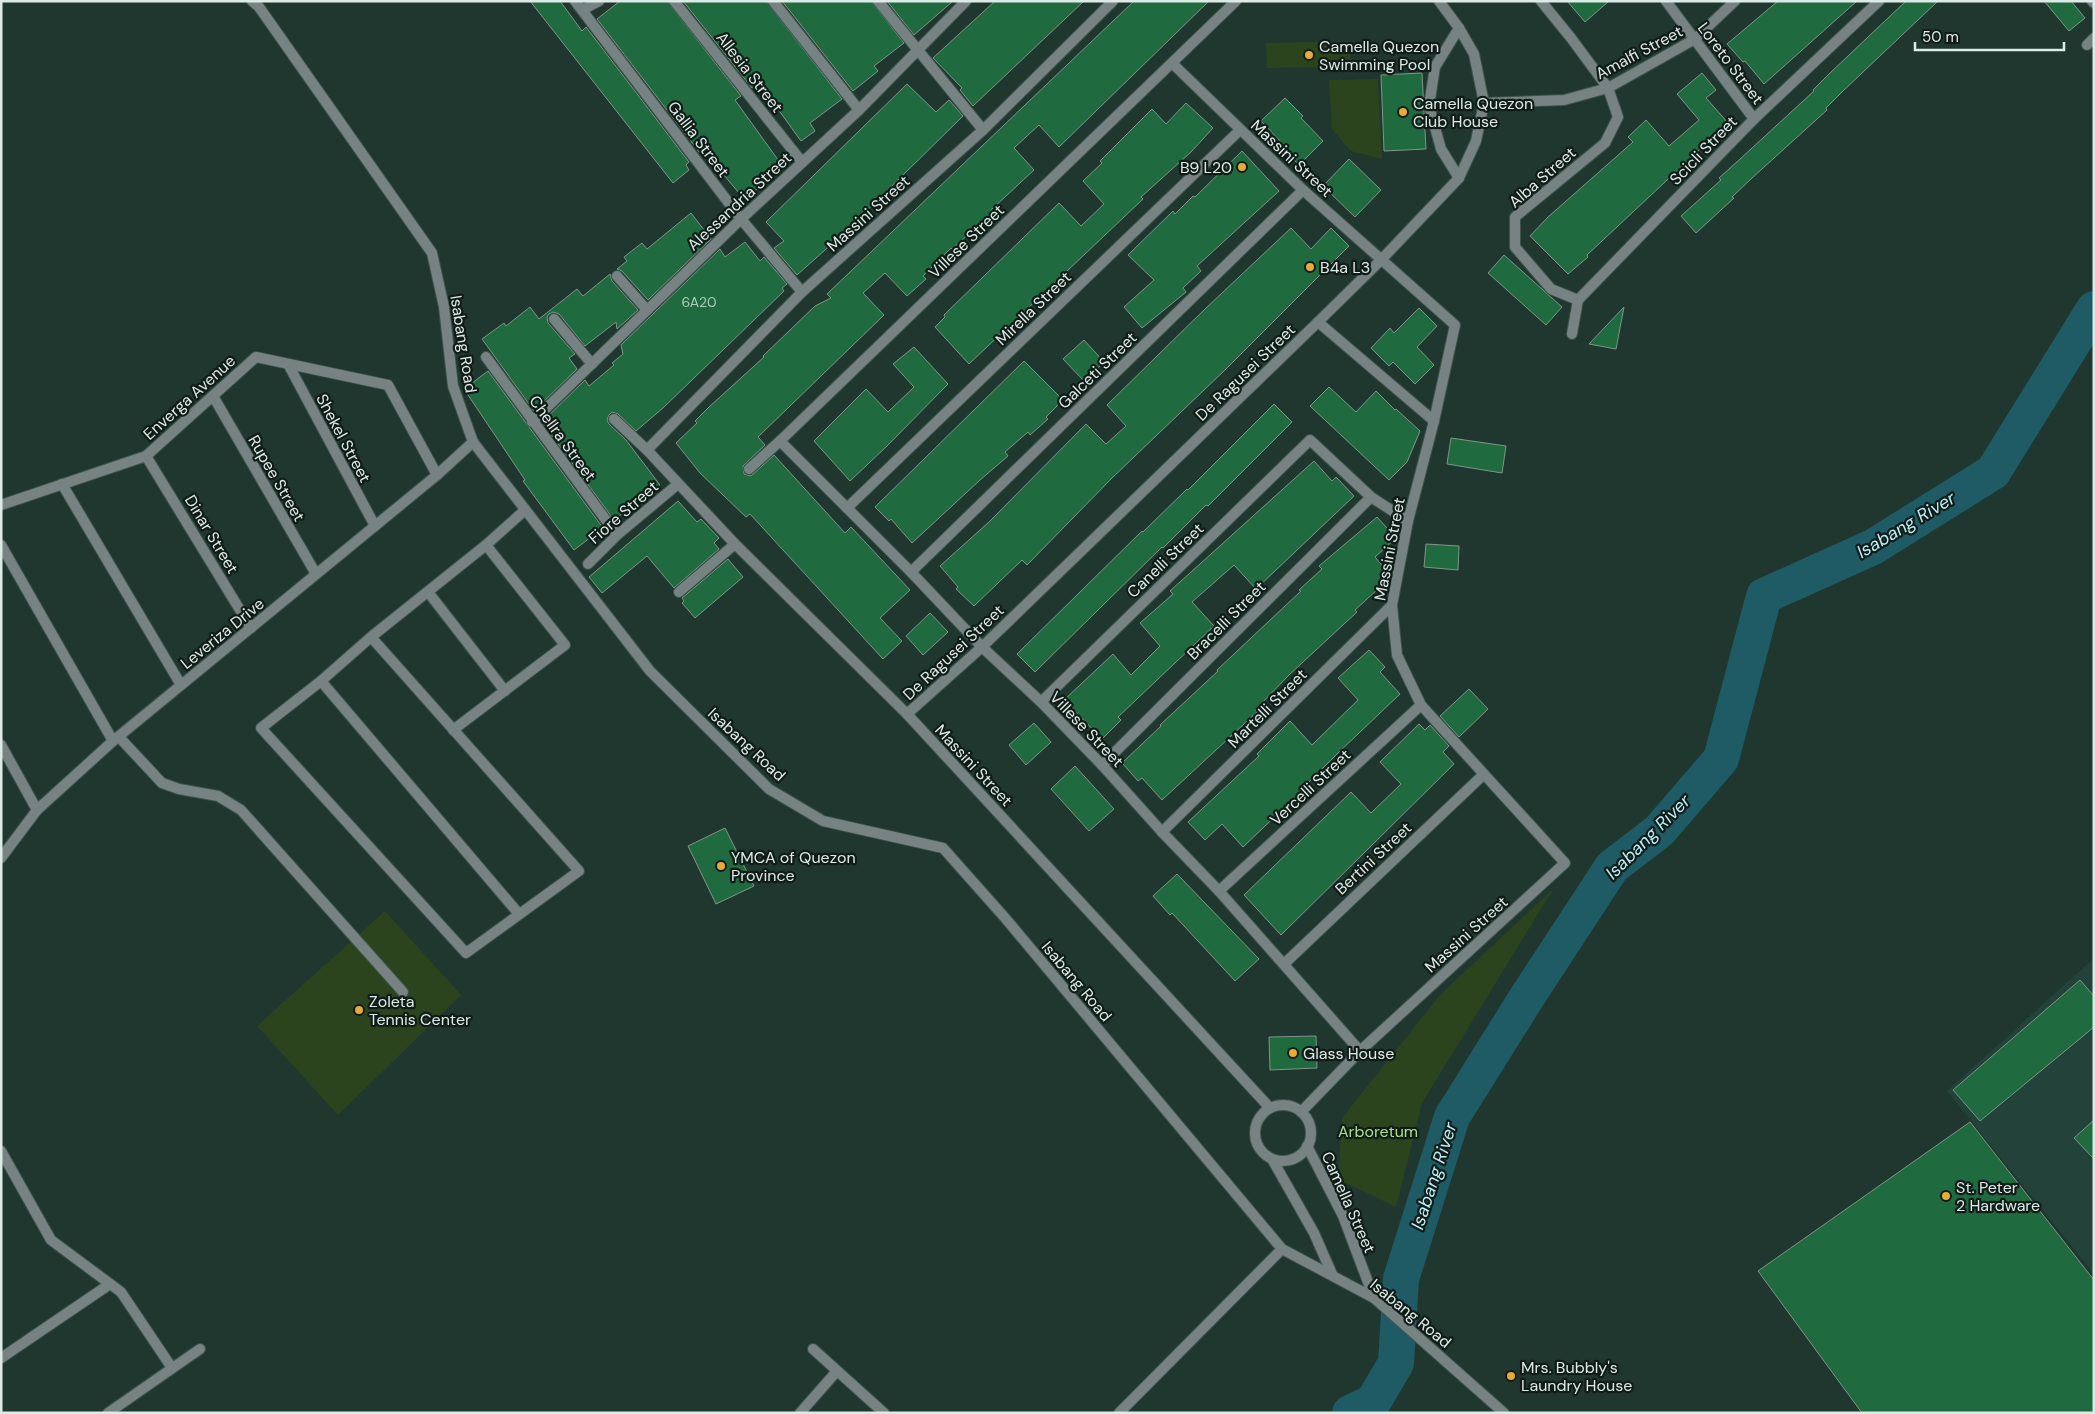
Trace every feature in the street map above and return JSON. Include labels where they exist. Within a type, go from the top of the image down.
[{"type":"street","name":"Isabang Road","points":[[252,1],[259,8],[432,253],[444,307],[453,386],[473,442],[650,671],[769,789],[823,821],[942,848],[1006,919],[1282,1249],[1332,1274],[1377,1301],[1504,1413]]},
{"type":"street","name":"Gallia Street","points":[[575,1],[740,219],[802,292]]},
{"type":"street","points":[[582,10],[599,1]]},
{"type":"street","name":"Allesia Street","points":[[674,1],[802,162]]},
{"type":"street","points":[[773,1],[858,110]]},
{"type":"street","points":[[878,1],[983,130]]},
{"type":"street","name":"Alessandria Street","points":[[532,422],[740,219],[858,110],[966,1]]},
{"type":"street","name":"Massini Street","points":[[647,450],[802,292],[983,130],[1113,1]]},
{"type":"street","points":[[1173,64],[1236,1]]},
{"type":"street","name":"De Ragusei Street","points":[[907,714],[982,648],[1318,322],[1381,260],[1459,178],[1476,141],[1484,103],[1474,54],[1460,28],[1439,1]]},
{"type":"street","points":[[1541,1],[1608,88]]},
{"type":"street","name":"Loreto Street","points":[[1666,1],[1754,119]]},
{"type":"street","name":"Amalfi Street","points":[[1484,103],[1564,100],[1608,88],[1695,39],[1735,1]]},
{"type":"street","name":"Scicli Street","points":[[1578,300],[1754,119],[1879,1]]},
{"type":"street","points":[[1459,178],[1440,149],[1429,106],[1436,67],[1460,28]]},
{"type":"street","name":"Massini Street","points":[[1173,64],[1303,190],[1455,325],[1434,422],[1408,521],[1392,605],[1397,655],[1421,705],[1565,863],[1360,1051],[1301,1112]]},
{"type":"street","name":"Villese Street","points":[[750,469],[1173,64]]},
{"type":"street","name":"Alba Street","points":[[1578,300],[1551,289],[1515,247],[1515,217],[1605,143],[1618,117],[1608,88]]},
{"type":"street","name":"Mirella Street","points":[[847,508],[1240,130]]},
{"type":"street","name":"Galceti Street","points":[[911,572],[1303,190]]},
{"type":"street","points":[[617,276],[647,310]]},
{"type":"street","points":[[1572,334],[1578,300]]},
{"type":"street","points":[[554,319],[592,364]]},
{"type":"street","points":[[1318,322],[1434,422]]},
{"type":"street","name":"Enverga Avenue","points":[[1,505],[146,456],[256,357],[388,385],[437,475]]},
{"type":"street","name":"Chellra Street","points":[[486,357],[617,536]]},
{"type":"street","name":"Shekel Street","points":[[288,364],[375,526]]},
{"type":"street","name":"Rupee Street","points":[[213,396],[316,574]]},
{"type":"street","name":"Massini Street","points":[[614,419],[647,450],[735,544],[907,714],[1270,1108]]},
{"type":"street","name":"Canelli Street","points":[[1041,702],[1310,440],[1371,497]]},
{"type":"street","name":"Villese Street","points":[[780,441],[911,572],[982,648],[1041,702],[1102,765],[1162,832],[1219,891],[1360,1051]]},
{"type":"street","name":"Leveriza Drive","points":[[1,858],[37,810],[116,739],[437,475],[473,442]]},
{"type":"street","name":"Dinar Street","points":[[146,456],[251,628]]},
{"type":"street","points":[[62,484],[182,685]]},
{"type":"street","name":"Fiore Street","points":[[588,564],[617,536],[678,484]]},
{"type":"street","points":[[1371,497],[1408,521]]},
{"type":"street","name":"Bracelli Street","points":[[1102,765],[1371,497]]},
{"type":"street","points":[[371,637],[579,871],[466,953],[261,728],[321,681],[371,637],[428,592],[525,510]]},
{"type":"street","points":[[453,730],[565,645],[486,544]]},
{"type":"street","points":[[679,592],[735,544]]},
{"type":"street","points":[[1,545],[116,739],[162,783],[179,789],[218,796],[241,810],[403,992]]},
{"type":"street","points":[[428,592],[505,690]]},
{"type":"street","name":"Martelli Street","points":[[1162,832],[1392,605]]},
{"type":"street","points":[[321,681],[519,914]]},
{"type":"street","name":"Vercelli Street","points":[[1219,891],[1421,705]]},
{"type":"street","points":[[1,745],[37,810]]},
{"type":"street","name":"Bertini Street","points":[[1284,964],[1483,775]]},
{"type":"street","points":[[1272,1159],[1290,1160],[1303,1153],[1311,1132],[1310,1124],[1301,1112],[1286,1105],[1270,1108],[1258,1120],[1255,1138],[1258,1147],[1272,1159],[1314,1233],[1332,1274]]},
{"type":"street","name":"Camella Street","points":[[1307,1146],[1343,1216],[1377,1301]]},
{"type":"street","points":[[1,1151],[51,1240],[121,1292],[172,1368]]},
{"type":"street","points":[[1119,1413],[1282,1249]]},
{"type":"street","points":[[1,1358],[110,1284]]},
{"type":"street","points":[[108,1413],[200,1348]]},
{"type":"street","points":[[813,1349],[884,1413]]},
{"type":"street","points":[[800,1413],[837,1370]]},
{"type":"shaded area","points":[[2094,958],[2094,1274],[1947,1091]]},
{"type":"green space","name":"Camella Quezon Swimming Pool","points":[[1350,41],[1351,66],[1267,68],[1266,43]]},
{"type":"green space","points":[[1378,79],[1382,159],[1351,151],[1332,129],[1329,80]]},
{"type":"green space","name":"Arboretum","points":[[1554,888],[1422,1103],[1396,1207],[1338,1179],[1342,1118],[1440,995]]},
{"type":"green space","name":"Zoleta Tennis Center","points":[[385,911],[461,995],[338,1115],[257,1026]]},
{"type":"building","points":[[530,1],[560,1],[582,31],[586,27],[689,162],[686,165],[689,170],[673,183]]},
{"type":"building","points":[[620,1],[667,1],[741,96],[735,100],[781,164],[758,182],[761,186],[744,199],[708,156],[705,158],[700,153],[597,19]]},
{"type":"building","points":[[683,1],[766,1],[842,99],[810,123],[815,131],[801,141],[759,83],[752,88]]},
{"type":"building","points":[[782,1],[871,1],[904,43],[874,66],[878,71],[853,91]]},
{"type":"building","points":[[887,1],[953,1],[914,35]]},
{"type":"building","points":[[995,1],[1084,1],[973,106],[960,90],[962,88],[933,58]]},
{"type":"building","points":[[1134,1],[1209,1],[1059,147],[1039,125],[1014,148],[1034,170],[991,210],[992,212],[970,233],[951,248],[923,276],[926,279],[907,296],[885,273],[863,293],[884,315],[758,437],[765,445],[743,466],[744,474],[751,476],[774,455],[845,533],[851,527],[910,590],[880,618],[902,641],[883,659],[750,514],[746,517],[700,473],[676,443],[697,423],[695,421],[709,407],[764,357],[815,306],[831,298],[827,294]]},
{"type":"building","points":[[1567,1],[1609,1],[1585,22]]},
{"type":"building","points":[[1778,1],[1857,1],[1764,84],[1745,61],[1743,62],[1727,44]]},
{"type":"building","points":[[1906,1],[1938,1],[1843,91],[1826,108],[1827,110],[1752,178],[1732,197],[1734,198],[1696,233],[1681,216],[1721,180],[1719,178],[1814,91],[1829,74]]},
{"type":"building","points":[[2044,1],[2071,1],[2085,18],[2069,31]]},
{"type":"building","name":"Camella Quezon Club House","points":[[1422,73],[1426,149],[1384,151],[1381,75]]},
{"type":"building","points":[[1702,73],[1716,90],[1706,98],[1728,123],[1568,274],[1530,236],[1548,217],[1633,142],[1628,137],[1646,120],[1669,146],[1699,120],[1677,94]]},
{"type":"building","points":[[907,84],[936,112],[949,100],[963,116],[844,233],[797,275],[774,248],[784,241],[766,222]]},
{"type":"building","points":[[1285,98],[1303,116],[1301,118],[1323,141],[1299,165],[1281,146],[1283,144],[1261,121]]},
{"type":"building","points":[[1186,103],[1213,128],[1191,152],[1141,197],[1143,199],[969,364],[935,327],[945,317],[944,315],[1059,203],[1081,226],[1104,204],[1083,181],[1102,163],[1100,161],[1152,109],[1166,124]]},
{"type":"building","points":[[1242,151],[1279,191],[1197,266],[1201,271],[1183,288],[1186,292],[1142,328],[1124,307],[1154,280],[1128,255],[1173,211],[1175,214],[1193,196],[1195,197]]},
{"type":"building","points":[[1349,159],[1381,190],[1355,217],[1323,186]]},
{"type":"building","points":[[691,213],[711,239],[648,300],[622,271],[617,269],[627,261],[624,257],[642,243],[647,249]]},
{"type":"building","points":[[1291,228],[1311,249],[1331,228],[1349,246],[1226,369],[1112,478],[1027,565],[1022,560],[974,606],[956,589],[958,587],[940,566],[990,521],[1086,424],[1106,444],[1126,426],[1107,405]]},
{"type":"building","points":[[745,242],[760,261],[764,257],[787,284],[782,288],[784,291],[663,408],[636,431],[618,414],[612,412],[609,415],[607,420],[609,424],[626,440],[660,485],[614,520],[542,422],[585,380],[589,386],[614,365],[612,363],[623,354],[621,345],[720,249],[725,257]]},
{"type":"building","points":[[1504,255],[1562,307],[1546,325],[1488,273]]},
{"type":"building","points":[[610,274],[612,281],[638,310],[617,329],[616,322],[585,346],[559,314],[553,312],[549,314],[547,317],[548,323],[575,354],[569,358],[577,369],[534,411],[482,339],[504,323],[506,326],[530,307],[539,319],[577,289],[583,296]]},
{"type":"building","points":[[1624,307],[1616,349],[1589,344]]},
{"type":"building","points":[[1419,308],[1437,326],[1417,347],[1434,365],[1415,384],[1393,362],[1389,366],[1371,348],[1390,328],[1394,333]]},
{"type":"building","points":[[1084,340],[1104,362],[1084,381],[1063,359]]},
{"type":"building","points":[[914,347],[948,384],[850,481],[814,441],[866,389],[888,412],[914,387],[893,364]]},
{"type":"building","points":[[1024,361],[1063,400],[1046,417],[1048,419],[1030,435],[1028,432],[1005,452],[1008,456],[912,543],[891,519],[889,521],[875,507]]},
{"type":"building","points":[[488,371],[603,528],[574,550],[523,481],[525,480],[464,389]]},
{"type":"building","points":[[1329,387],[1356,412],[1376,391],[1420,431],[1407,462],[1389,480],[1310,406]]},
{"type":"building","points":[[1274,404],[1292,422],[1208,506],[1206,505],[1162,547],[1035,672],[1017,654],[1142,531],[1188,490]]},
{"type":"building","points":[[1451,438],[1506,446],[1502,473],[1447,464]]},
{"type":"building","points":[[1314,461],[1332,481],[1336,477],[1354,496],[1256,589],[1234,565],[1192,602],[1214,626],[1118,717],[1121,720],[1102,739],[1064,700],[1113,654],[1131,675],[1160,646],[1140,623],[1173,594],[1170,591]]},
{"type":"building","points":[[678,501],[697,522],[701,519],[719,538],[714,543],[719,549],[674,588],[647,556],[602,593],[589,577]]},
{"type":"building","points":[[1377,517],[1396,538],[1375,557],[1391,576],[1390,578],[1355,610],[1357,612],[1289,675],[1255,710],[1257,712],[1162,800],[1142,778],[1138,781],[1122,763],[1301,591],[1299,590],[1322,569],[1319,566]]},
{"type":"building","points":[[1426,544],[1459,546],[1458,570],[1424,567]]},
{"type":"building","points":[[728,559],[743,577],[695,618],[682,603],[684,601],[682,598]]},
{"type":"building","points":[[930,613],[948,632],[923,655],[906,636]]},
{"type":"building","points":[[1369,650],[1385,667],[1380,672],[1400,694],[1243,847],[1222,824],[1205,840],[1188,822],[1259,756],[1257,754],[1290,721],[1312,745],[1358,700],[1338,678]]},
{"type":"building","points":[[1469,689],[1488,709],[1459,737],[1440,716]]},
{"type":"building","points":[[1034,723],[1051,742],[1026,765],[1009,745]]},
{"type":"building","points":[[1419,724],[1425,730],[1430,725],[1449,746],[1443,752],[1454,764],[1281,935],[1244,895],[1351,792],[1371,813],[1401,784],[1380,762]]},
{"type":"building","points":[[1075,766],[1114,809],[1089,831],[1051,789]]},
{"type":"building","name":"YMCA of Quezon Province","points":[[725,828],[754,886],[716,904],[688,846]]},
{"type":"building","points":[[1177,874],[1259,959],[1235,981],[1172,913],[1170,915],[1153,896]]},
{"type":"building","points":[[2080,980],[2094,996],[2094,1027],[1980,1121],[1953,1090]]},
{"type":"building","name":"Glass House","points":[[1316,1036],[1317,1068],[1270,1070],[1269,1037]]},
{"type":"building","points":[[2094,1120],[2094,1159],[2074,1138]]},
{"type":"building","name":"St. Peter 2 Hardware","points":[[1970,1122],[2094,1280],[2094,1413],[1862,1413],[1758,1271]]},
{"type":"waterway","name":"Isabang River","points":[[1350,1413],[1373,1402],[1396,1363],[1401,1279],[1452,1117],[1527,997],[1612,867],[1659,831],[1721,759],[1764,596],[1873,547],[1993,472],[2094,309]]},
{"type":"place","name":"Camella Quezon Swimming Pool","points":[[1309,55]]},
{"type":"place","name":"Camella Quezon Club House","points":[[1403,112]]},
{"type":"place","name":"B9 L20","points":[[1242,167]]},
{"type":"place","name":"B4a L3","points":[[1310,267]]},
{"type":"place","name":"YMCA of Quezon Province","points":[[721,866]]},
{"type":"place","name":"Zoleta Tennis Center","points":[[359,1010]]},
{"type":"place","name":"Glass House","points":[[1293,1053]]},
{"type":"place","name":"St. Peter 2 Hardware","points":[[1946,1196]]},
{"type":"place","name":"Mrs. Bubbly's Laundry House","points":[[1511,1376]]}]
